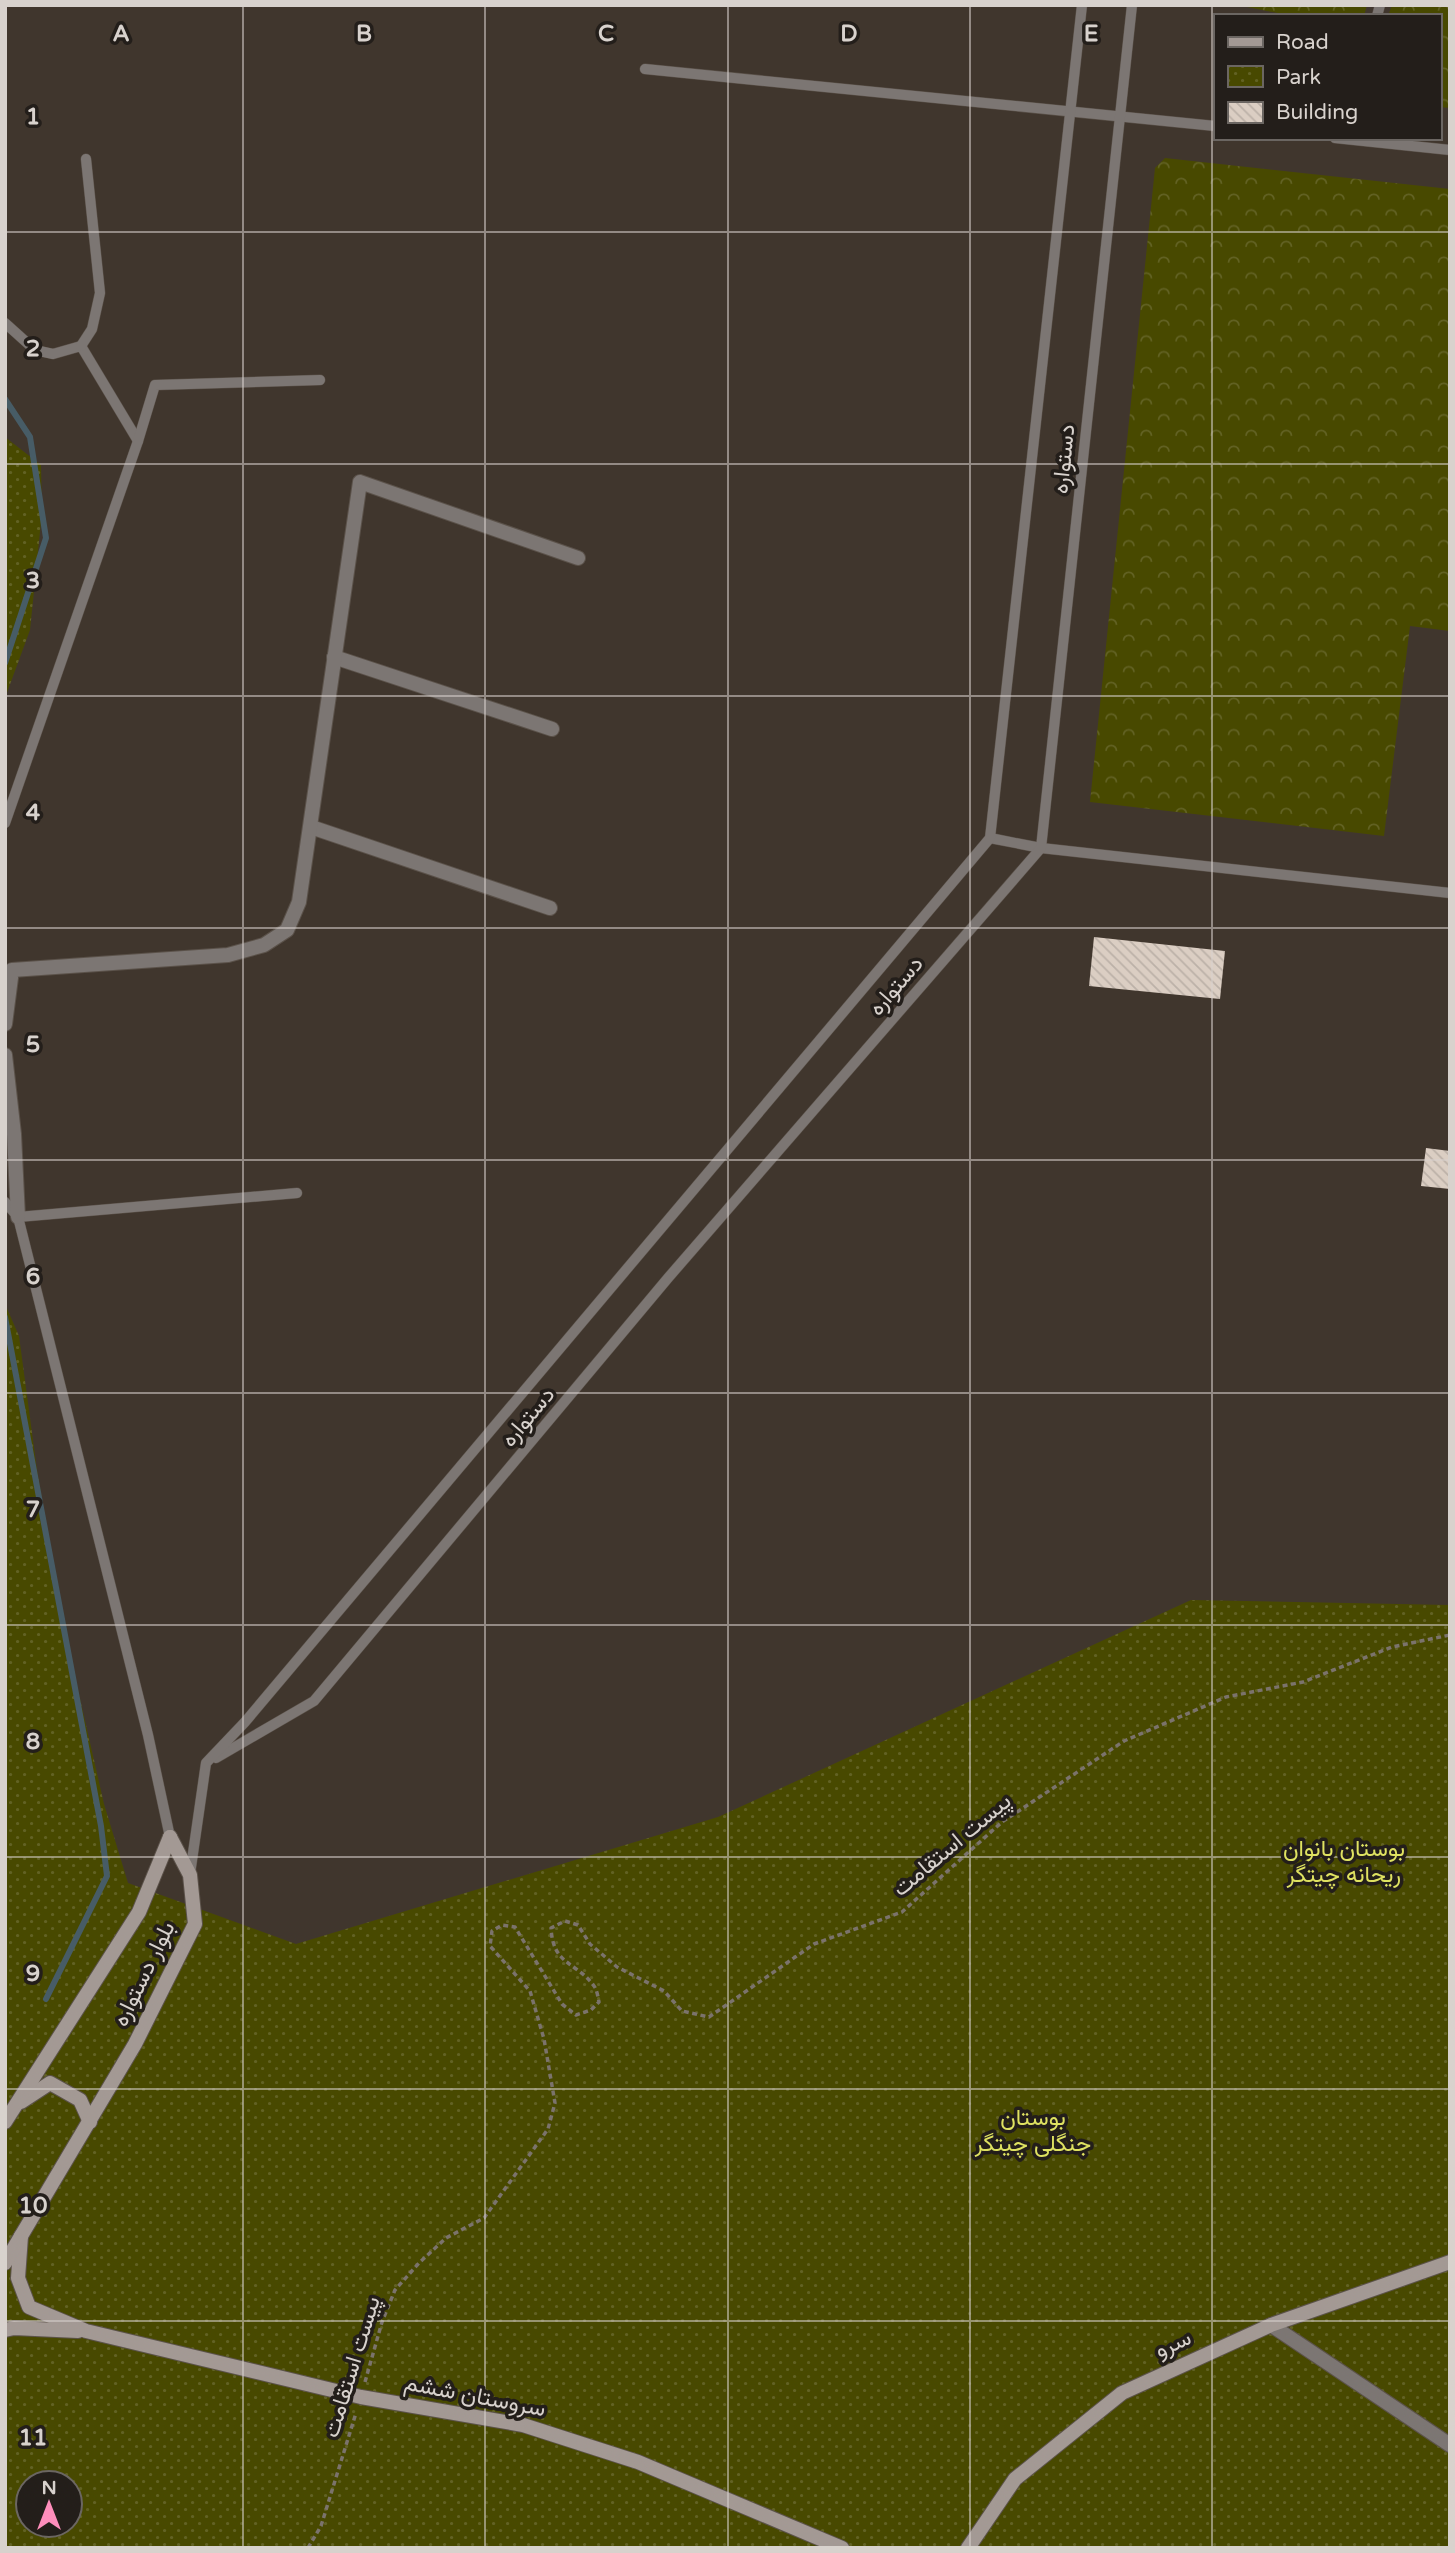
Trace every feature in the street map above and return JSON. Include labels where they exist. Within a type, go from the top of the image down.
[{"type":"street","points":[[5,1024],[12,970],[228,955],[264,946],[287,930],[299,902],[312,827],[360,482],[578,558]]},
{"type":"street","points":[[334,657],[552,729]]},
{"type":"street","points":[[312,827],[550,908]]},
{"type":"street","points":[[5,1055],[14,1134],[18,1217]]},
{"type":"street","name":"بلوار دستواره","points":[[5,2263],[135,2044],[195,1924],[190,1875],[170,1837]]},
{"type":"street","name":"بلوار دستواره","points":[[5,2122],[139,1912],[170,1837]]},
{"type":"street","points":[[16,2105],[50,2083],[80,2100],[90,2122]]},
{"type":"street","points":[[21,2236],[18,2278],[29,2306],[86,2332]]},
{"type":"street","name":"سرو","points":[[968,2548],[1015,2479],[1122,2393],[1271,2325],[1450,2262]]},
{"type":"street","points":[[1271,2325],[1450,2445]]},
{"type":"street","points":[[5,2330],[14,2328],[86,2332]]},
{"type":"street","name":"سروستان ششم","points":[[86,2332],[361,2397],[523,2425],[638,2462],[842,2548]]},
{"type":"lane","points":[[190,1875],[206,1763],[245,1722],[990,838],[1082,5]]},
{"type":"lane","name":"دستواره","points":[[206,1763],[314,1701],[668,1279],[1041,848],[1132,5]]},
{"type":"lane","points":[[645,69],[1214,126]]},
{"type":"lane","points":[[1357,140],[1450,150]]},
{"type":"lane","points":[[5,323],[35,350],[53,354],[81,346],[92,329],[100,293],[86,159]]},
{"type":"lane","points":[[81,346],[138,441]]},
{"type":"lane","points":[[5,823],[138,441],[155,384],[320,380]]},
{"type":"lane","points":[[990,838],[1041,848],[1450,894]]},
{"type":"lane","points":[[18,1217],[296,1193]]},
{"type":"lane","points":[[5,1202],[18,1217],[145,1721],[170,1837]]},
{"type":"path","name":"پیست استقامت","points":[[308,2548],[321,2526],[382,2322],[395,2290],[446,2238],[484,2218],[548,2129],[552,2116],[555,2103],[549,2065],[530,1992],[490,1946],[492,1931],[502,1925],[515,1927],[562,2004],[576,2015],[591,2010],[599,2002],[596,1986],[563,1959],[552,1944],[551,1928],[565,1921],[578,1925],[590,1944],[617,1967],[664,1992],[682,2011],[709,2017],[814,1944],[902,1912],[1002,1822],[1124,1741],[1226,1697],[1303,1682],[1392,1647],[1450,1635]]},
{"type":"green space","points":[[1237,5],[1367,5],[1365,14],[1283,14]]},
{"type":"green space","points":[[1392,5],[1450,5],[1450,108],[1441,107],[1441,14],[1389,14]]},
{"type":"green space","points":[[1165,158],[1450,189],[1450,631],[1410,626],[1384,836],[1090,802],[1155,168]]},
{"type":"green space","points":[[5,437],[41,465],[42,512],[30,630],[5,698]]},
{"type":"green space","name":"بوستان جنگلی چیتگر","points":[[5,1304],[19,1336],[37,1470],[65,1633],[104,1804],[128,1883],[296,1944],[718,1817],[1191,1600],[1450,1605],[1450,2548],[5,2548]]},
{"type":"building","points":[[1094,937],[1225,951],[1220,999],[1089,986]]},
{"type":"building","points":[[1426,1148],[1450,1151],[1450,1189],[1421,1186]]},
{"type":"waterway","points":[[5,399],[30,437],[46,538],[5,663]]},
{"type":"waterway","points":[[5,1317],[101,1826],[107,1876],[46,1999]]},
{"type":"park label","name":"بوستان بانوان ریحانه چیتگر","points":[[1344,1862]]}]
